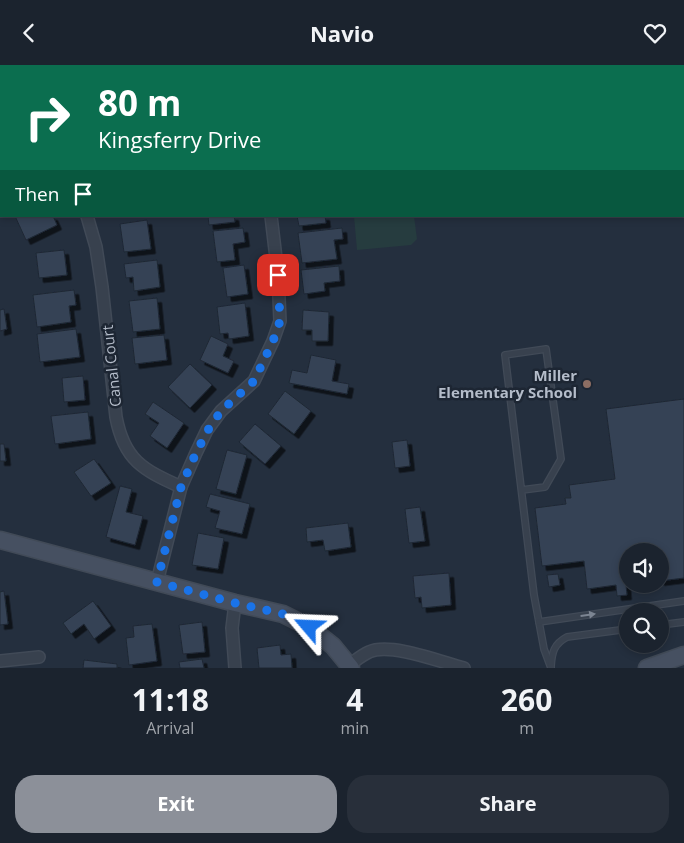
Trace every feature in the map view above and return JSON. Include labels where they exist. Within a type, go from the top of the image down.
[{"type":"street","name":"Canal Court","points":[[87,217],[96,247],[120,436],[126,449],[152,475],[181,487]]},
{"type":"street","points":[[157,582],[181,487],[208,430],[221,411],[254,381],[273,341],[280,321],[278,275],[270,217]]},
{"type":"street","points":[[0,540],[235,603],[283,614],[309,627],[333,645],[350,667],[370,652],[382,649],[396,650],[464,668]]},
{"type":"street","points":[[235,603],[232,628],[235,668]]},
{"type":"street","points":[[647,668],[684,655]]},
{"type":"street","points":[[0,661],[39,657]]},
{"type":"lane","points":[[522,490],[545,487],[561,459],[546,349],[505,355],[534,595],[544,649],[551,668]]},
{"type":"lane","points":[[539,622],[684,601]]},
{"type":"lane","points":[[669,624],[684,622]]},
{"type":"lane","points":[[551,668],[552,653],[560,641],[567,637],[619,630]]},
{"type":"green space","points":[[354,217],[414,217],[417,239],[411,245],[357,250]]},
{"type":"building","points":[[15,217],[53,217],[57,225],[26,240]]},
{"type":"building","points":[[208,217],[234,217],[235,222],[209,225]]},
{"type":"building","points":[[297,217],[325,217],[326,223],[299,226]]},
{"type":"building","points":[[147,220],[151,249],[124,252],[120,224]]},
{"type":"building","points":[[243,228],[245,242],[233,244],[235,260],[217,262],[213,231]]},
{"type":"building","points":[[342,228],[343,239],[334,240],[337,259],[302,263],[298,233]]},
{"type":"building","points":[[64,250],[67,275],[39,278],[36,253]]},
{"type":"building","points":[[157,260],[160,287],[134,291],[133,277],[126,278],[124,264]]},
{"type":"building","points":[[244,265],[248,294],[227,297],[223,268]]},
{"type":"building","points":[[339,266],[340,281],[324,283],[325,291],[304,294],[301,270]]},
{"type":"building","points":[[74,290],[76,305],[69,306],[71,322],[37,327],[33,295]]},
{"type":"building","points":[[157,298],[160,329],[133,332],[129,301]]},
{"type":"building","points":[[245,303],[249,336],[229,339],[228,333],[220,334],[217,307]]},
{"type":"building","points":[[4,309],[7,329],[0,331],[0,310]]},
{"type":"building","points":[[303,310],[329,312],[328,341],[312,341],[312,330],[302,330]]},
{"type":"building","points":[[76,329],[80,357],[40,362],[37,334]]},
{"type":"building","points":[[164,335],[167,360],[135,364],[132,338]]},
{"type":"building","points":[[211,336],[228,344],[223,356],[234,361],[228,373],[200,360]]},
{"type":"building","points":[[311,355],[336,360],[332,381],[349,384],[347,394],[289,383],[292,370],[307,373]]},
{"type":"building","points":[[190,364],[212,385],[190,408],[168,387]]},
{"type":"building","points":[[83,376],[85,400],[64,402],[62,378]]},
{"type":"building","points":[[285,391],[311,411],[294,434],[268,414]]},
{"type":"building","points":[[684,399],[684,578],[669,580],[669,543],[619,543],[619,593],[627,593],[627,595],[617,596],[616,585],[587,589],[584,561],[542,566],[535,508],[566,504],[565,498],[571,498],[569,485],[615,479],[606,409]]},
{"type":"building","points":[[153,402],[184,423],[167,448],[150,436],[159,423],[145,414]]},
{"type":"building","points":[[88,412],[91,439],[55,444],[51,416]]},
{"type":"building","points":[[255,424],[281,446],[265,464],[239,442]]},
{"type":"building","points":[[407,440],[410,466],[395,468],[392,442]]},
{"type":"building","points":[[0,444],[4,444],[6,461],[0,461]]},
{"type":"building","points":[[227,450],[247,455],[236,494],[216,489]]},
{"type":"building","points":[[94,459],[111,483],[91,496],[74,472]]},
{"type":"building","points":[[120,486],[132,489],[126,512],[143,516],[135,545],[106,537]]},
{"type":"building","points":[[210,494],[250,504],[242,534],[215,528],[220,511],[206,507]]},
{"type":"building","points":[[420,507],[425,541],[409,543],[405,509]]},
{"type":"building","points":[[348,523],[351,547],[325,551],[323,540],[307,542],[306,528]]},
{"type":"building","points":[[198,533],[224,538],[218,569],[192,565]]},
{"type":"building","points":[[449,573],[451,605],[422,608],[421,597],[415,598],[413,576]]},
{"type":"building","points":[[558,574],[560,585],[549,587],[547,575]]},
{"type":"building","points":[[4,591],[8,624],[0,625],[0,592]]},
{"type":"building","points":[[93,601],[111,626],[94,639],[84,624],[71,634],[63,623]]},
{"type":"building","points":[[202,622],[205,652],[183,654],[179,625]]},
{"type":"building","points":[[152,624],[157,661],[129,665],[126,638],[134,637],[133,626]]},
{"type":"building","points":[[280,645],[281,655],[291,654],[292,668],[259,668],[257,648]]},
{"type":"building","points":[[202,659],[204,668],[180,668],[179,662]]},
{"type":"building","points":[[84,660],[117,664],[117,668],[83,668]]},
{"type":"place","name":"Miller Elementary School","points":[[587,384]]},
{"type":"route","points":[[278,275],[280,321],[273,341],[254,381],[221,411],[196,453],[181,487],[157,582],[283,614],[309,627]]}]
